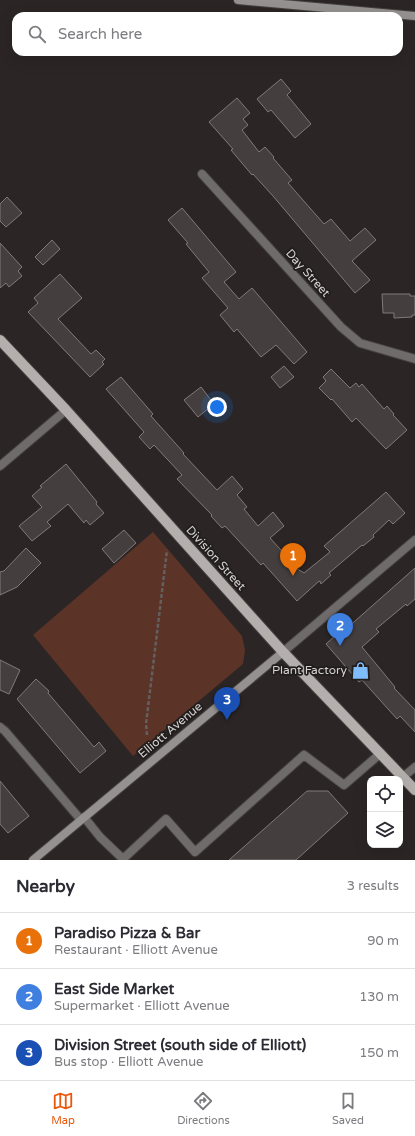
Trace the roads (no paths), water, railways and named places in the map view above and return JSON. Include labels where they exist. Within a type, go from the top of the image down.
[{"type":"main road","name":"Division Street","points":[[0,340],[66,410],[282,652],[402,776]]},
{"type":"main road","name":"Division Street","points":[[403,777],[415,790]]},
{"type":"street","points":[[238,0],[371,12]]},
{"type":"street","points":[[403,15],[415,16]]},
{"type":"street","name":"Day Street","points":[[202,174],[341,327],[360,343],[415,359]]},
{"type":"street","points":[[0,466],[66,410]]},
{"type":"street","name":"Elliott Avenue","points":[[33,860],[415,540]]},
{"type":"street","points":[[0,727],[83,819],[123,859],[166,819],[195,852],[304,756],[344,785],[381,753]]},
{"type":"street","points":[[403,777],[415,767]]},
{"type":"place","name":"Paradiso Pizza & Bar","points":[[293,576]]},
{"type":"place","name":"East Side Market","points":[[340,646]]},
{"type":"place","name":"Plant Factory","points":[[360,670]]},
{"type":"place","name":"Division Street (south side of Elliott)","points":[[227,720]]}]
